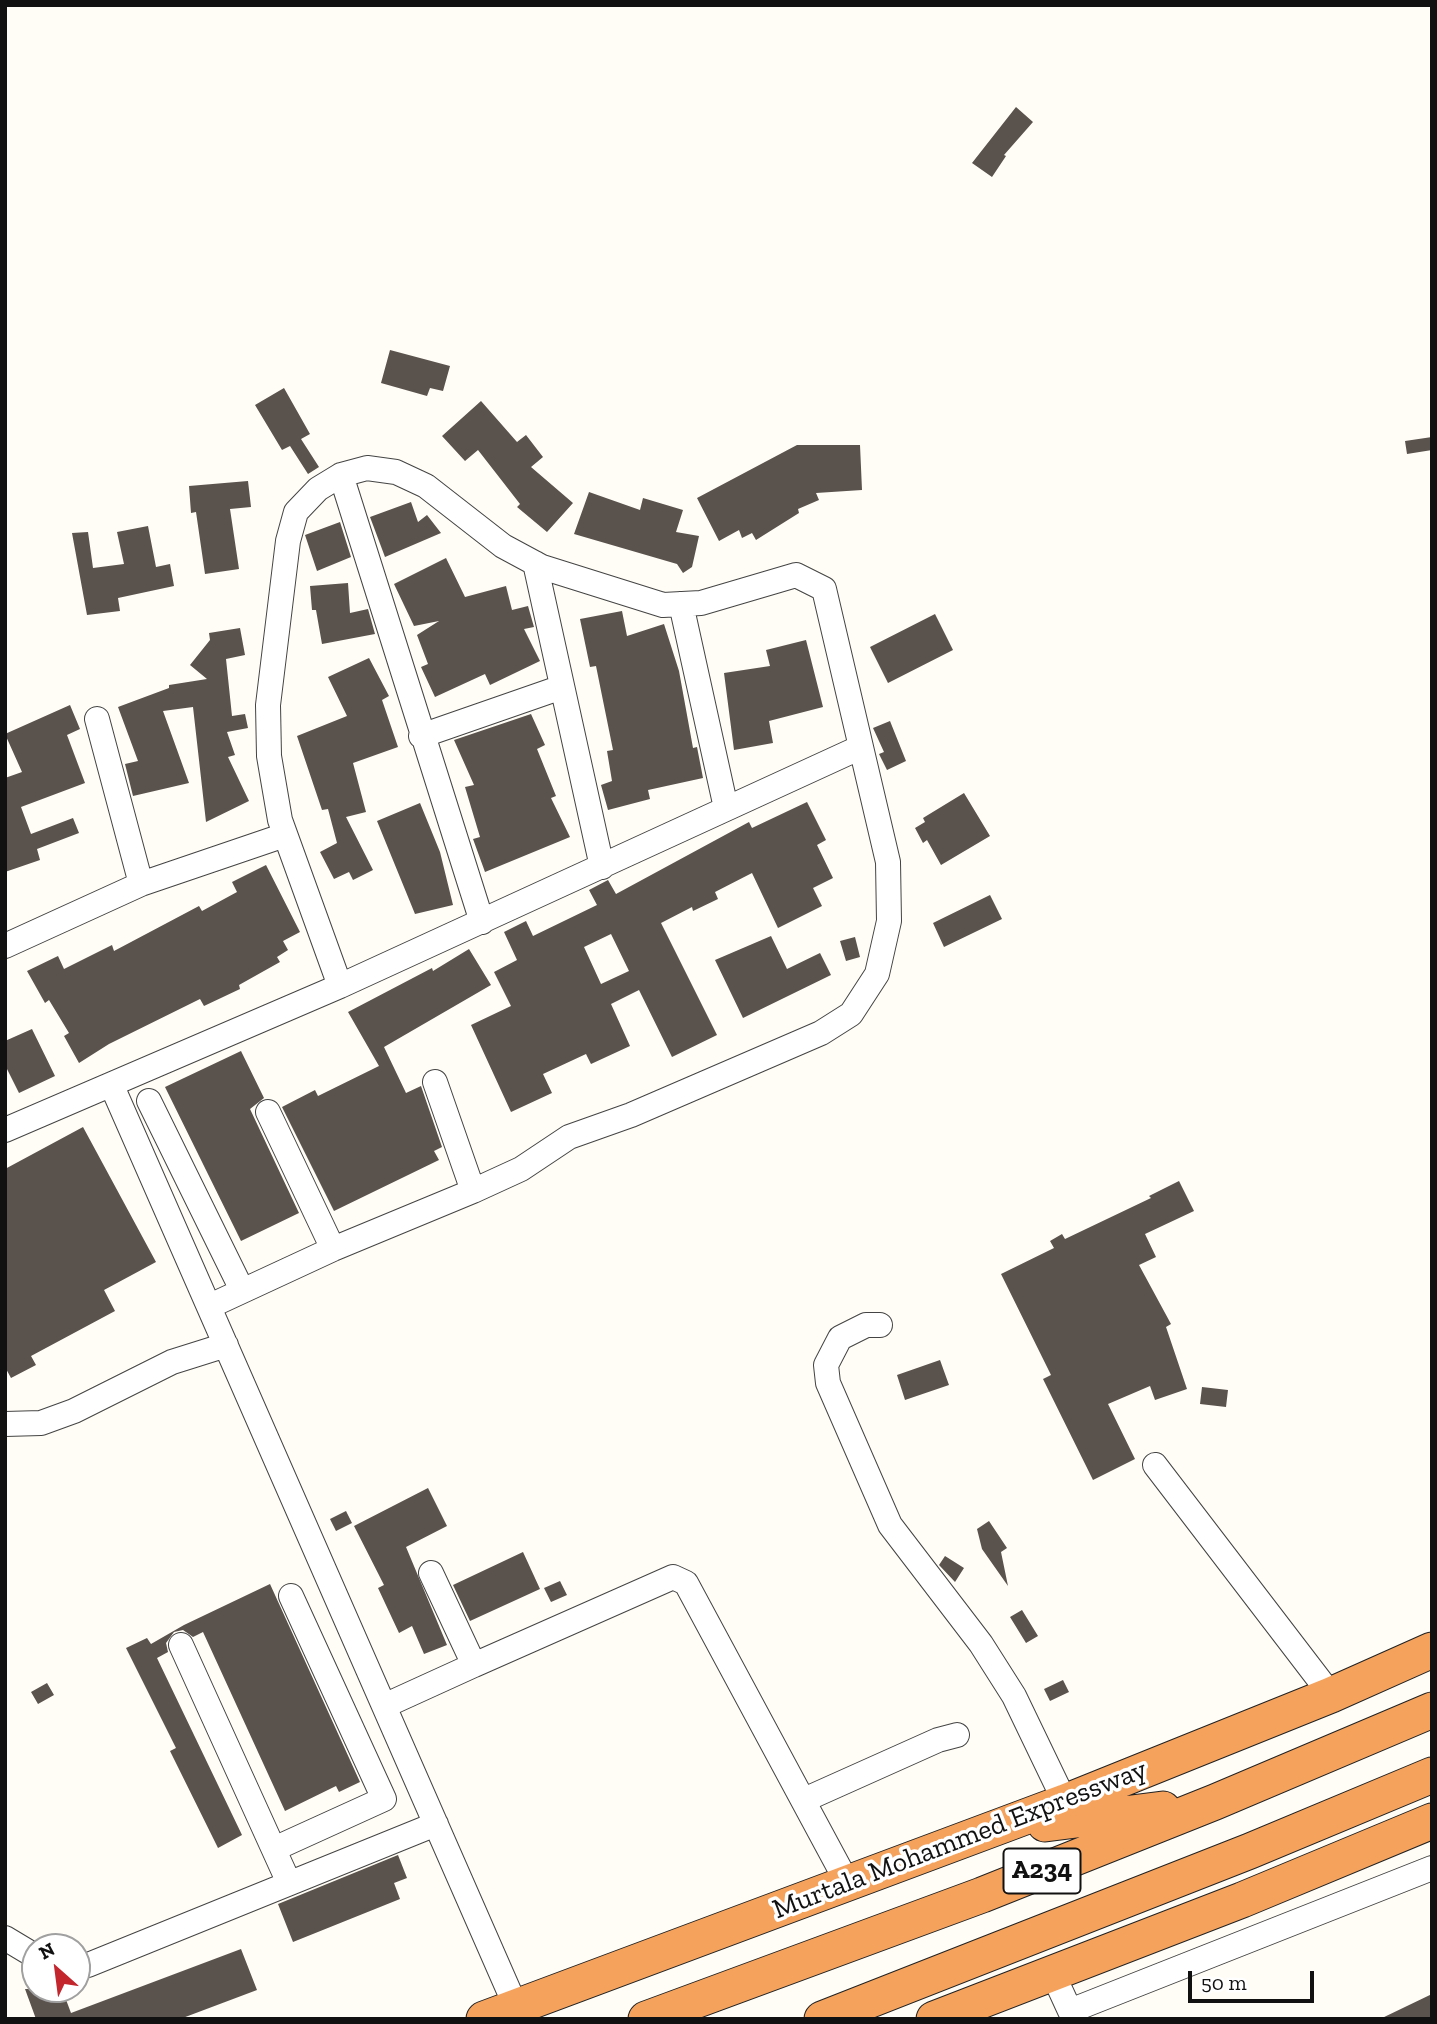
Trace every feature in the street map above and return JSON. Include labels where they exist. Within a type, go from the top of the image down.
[{"type":"highway","name":"Murtala Mohammed Expressway","points":[[500,2013],[1065,1802],[1331,1695],[1432,1650]]},
{"type":"highway","name":"Murtala Mohammed Expressway","points":[[646,2019],[982,1895],[1215,1802],[1432,1710]]},
{"type":"highway","name":"A234","points":[[822,2019],[1237,1856],[1432,1775]]},
{"type":"highway","points":[[990,1831],[1215,1802]]},
{"type":"highway","points":[[934,2019],[1242,1900],[1432,1821]]},
{"type":"street","points":[[210,1306],[333,1249],[521,1169],[569,1137],[631,1115],[821,1033],[851,1014],[877,974],[889,921],[888,862],[824,589],[796,575],[701,603],[663,605],[589,583],[535,563],[503,546],[426,486],[396,472],[366,468],[341,475],[318,489],[296,512],[288,541],[268,705],[269,757],[285,835],[340,986]]},
{"type":"street","points":[[341,475],[421,736],[482,922]]},
{"type":"street","points":[[535,563],[602,867]]},
{"type":"street","points":[[681,604],[726,808]]},
{"type":"street","points":[[421,736],[562,687]]},
{"type":"street","points":[[97,719],[141,884]]},
{"type":"street","points":[[5,1130],[340,986],[861,747]]},
{"type":"street","points":[[5,946],[141,884],[285,835]]},
{"type":"street","points":[[435,1082],[473,1191]]},
{"type":"street","points":[[112,1086],[436,1824],[500,2013]]},
{"type":"street","points":[[149,1101],[242,1290]]},
{"type":"street","points":[[268,1112],[333,1249]]},
{"type":"street","points":[[880,1325],[866,1325],[840,1338],[826,1365],[828,1383],[890,1525],[981,1644],[1014,1696],[1065,1802]]},
{"type":"street","points":[[5,1424],[41,1423],[74,1410],[172,1362],[226,1345]]},
{"type":"street","points":[[1156,1465],[1331,1695]]},
{"type":"street","points":[[432,1573],[474,1665]]},
{"type":"street","points":[[384,1706],[673,1577],[686,1583],[695,1595],[848,1884]]},
{"type":"street","points":[[274,1849],[384,1799],[291,1596]]},
{"type":"street","points":[[181,1646],[289,1883]]},
{"type":"street","points":[[804,1800],[938,1740],[957,1735]]},
{"type":"street","points":[[91,1964],[436,1824]]},
{"type":"street","points":[[1054,1974],[1064,2015],[1432,1868]]},
{"type":"street","points":[[5,1938],[21,1948]]},
{"type":"building","points":[[1016,107],[1033,122],[1004,155],[1006,156],[992,177],[972,163]]},
{"type":"building","points":[[390,350],[450,366],[443,391],[430,388],[427,396],[381,383]]},
{"type":"building","points":[[284,388],[310,434],[301,439],[319,467],[308,474],[290,446],[282,450],[255,405]]},
{"type":"building","points":[[481,401],[517,442],[526,435],[543,457],[531,467],[573,503],[547,532],[517,507],[520,504],[478,450],[465,461],[442,436]]},
{"type":"building","points":[[1432,437],[1432,450],[1407,454],[1405,441]]},
{"type":"building","points":[[797,445],[860,445],[862,490],[816,493],[819,500],[798,509],[799,513],[756,540],[752,533],[742,538],[739,530],[719,541],[697,498]]},
{"type":"building","points":[[248,481],[251,507],[230,509],[239,569],[205,574],[196,512],[191,513],[189,486]]},
{"type":"building","points":[[589,492],[640,510],[643,498],[683,510],[676,532],[699,536],[692,567],[683,573],[677,564],[574,534]]},
{"type":"building","points":[[411,502],[418,522],[427,515],[441,533],[385,557],[370,517]]},
{"type":"building","points":[[340,522],[351,557],[317,571],[305,535]]},
{"type":"building","points":[[148,526],[156,567],[170,564],[174,586],[118,598],[120,611],[87,615],[72,533],[88,532],[93,568],[124,564],[117,532]]},
{"type":"building","points":[[446,558],[465,597],[506,586],[512,610],[528,606],[534,627],[524,629],[540,661],[490,685],[485,674],[435,697],[421,667],[428,664],[417,635],[439,621],[414,626],[394,584]]},
{"type":"building","points":[[348,583],[350,613],[368,609],[375,634],[322,644],[316,610],[312,610],[310,586]]},
{"type":"building","points":[[622,611],[627,636],[664,624],[679,671],[693,748],[697,747],[703,778],[648,790],[650,799],[608,810],[601,785],[612,781],[607,751],[613,750],[596,666],[590,667],[580,619]]},
{"type":"building","points":[[935,614],[953,650],[888,683],[870,647]]},
{"type":"building","points":[[240,628],[245,655],[226,659],[232,716],[245,714],[248,728],[227,732],[235,755],[228,757],[249,801],[206,822],[193,707],[163,711],[189,783],[133,796],[125,764],[138,761],[118,707],[169,688],[169,685],[207,679],[190,665],[210,640],[209,633]]},
{"type":"building","points":[[806,640],[823,707],[769,721],[773,743],[734,750],[724,673],[770,666],[766,650]]},
{"type":"building","points":[[369,658],[389,696],[382,700],[398,747],[353,763],[366,812],[346,817],[373,870],[353,880],[349,872],[334,879],[320,852],[337,843],[328,809],[322,810],[297,736],[347,716],[328,677]]},
{"type":"building","points":[[70,705],[80,729],[67,735],[85,783],[21,807],[31,834],[73,818],[79,833],[37,849],[40,860],[5,872],[5,778],[22,772],[5,734]]},
{"type":"building","points":[[531,714],[545,745],[537,749],[556,796],[551,798],[570,837],[485,872],[473,839],[480,837],[465,787],[474,785],[454,740]]},
{"type":"building","points":[[890,721],[906,761],[887,770],[879,754],[884,752],[873,728]]},
{"type":"building","points":[[964,793],[990,836],[941,865],[927,840],[923,843],[915,828],[925,822],[923,818]]},
{"type":"building","points":[[807,802],[826,840],[817,845],[833,878],[813,888],[822,906],[778,928],[752,873],[715,892],[718,899],[693,911],[692,907],[661,923],[717,1035],[672,1057],[639,990],[611,1004],[630,1046],[591,1064],[586,1054],[543,1074],[552,1093],[511,1112],[471,1025],[511,1006],[494,972],[517,960],[504,932],[526,921],[533,936],[597,905],[589,890],[608,880],[616,894],[749,822],[752,828]],"holes":[[[611,934],[629,971],[601,984],[584,947]]]},
{"type":"building","points":[[420,803],[440,852],[453,905],[415,914],[377,821]]},
{"type":"building","points":[[266,865],[300,932],[283,941],[288,950],[277,957],[280,962],[239,985],[240,989],[204,1006],[200,999],[109,1044],[79,1063],[64,1036],[69,1033],[49,1000],[45,1003],[27,971],[58,956],[64,969],[112,945],[114,951],[199,906],[202,911],[237,892],[232,882]]},
{"type":"building","points":[[990,895],[1002,919],[944,947],[933,923]]},
{"type":"building","points":[[771,936],[787,969],[820,953],[831,975],[743,1018],[715,960]]},
{"type":"building","points":[[855,937],[860,957],[846,961],[840,941]]},
{"type":"building","points":[[469,949],[491,985],[384,1047],[406,1093],[421,1086],[442,1147],[434,1151],[439,1160],[334,1211],[282,1107],[315,1090],[318,1096],[379,1066],[348,1012],[432,968],[433,971]]},
{"type":"building","points":[[32,1029],[55,1076],[19,1093],[5,1065],[5,1041]]},
{"type":"building","points":[[241,1051],[264,1098],[250,1109],[299,1213],[241,1241],[165,1087]]},
{"type":"building","points":[[83,1127],[156,1262],[104,1290],[115,1311],[31,1356],[36,1365],[11,1378],[5,1367],[5,1169]]},
{"type":"building","points":[[1179,1181],[1194,1211],[1145,1234],[1156,1257],[1139,1265],[1171,1324],[1166,1327],[1187,1389],[1155,1400],[1150,1386],[1108,1404],[1135,1459],[1093,1480],[1043,1379],[1051,1375],[1001,1274],[1054,1248],[1050,1241],[1062,1234],[1065,1239],[1151,1198],[1149,1196]]},
{"type":"building","points":[[940,1360],[949,1385],[905,1400],[897,1375]]},
{"type":"building","points":[[1202,1387],[1228,1390],[1226,1407],[1200,1404]]},
{"type":"building","points":[[428,1488],[447,1526],[406,1547],[447,1645],[424,1654],[412,1626],[399,1633],[378,1588],[384,1585],[354,1526]]},
{"type":"building","points":[[346,1511],[352,1523],[336,1531],[330,1519]]},
{"type":"building","points":[[989,1521],[1007,1548],[1001,1552],[1008,1586],[982,1549],[977,1529]]},
{"type":"building","points":[[523,1552],[540,1589],[470,1621],[453,1585]]},
{"type":"building","points":[[945,1556],[964,1568],[955,1582],[939,1565]]},
{"type":"building","points":[[560,1581],[567,1595],[551,1602],[544,1588]]},
{"type":"building","points":[[270,1584],[360,1782],[339,1792],[336,1786],[285,1811],[203,1632],[193,1637],[183,1630],[174,1632],[166,1643],[168,1652],[157,1658],[242,1835],[218,1848],[170,1751],[176,1748],[126,1648],[147,1638],[151,1644],[184,1625]]},
{"type":"building","points":[[1022,1610],[1038,1636],[1026,1643],[1010,1617]]},
{"type":"building","points":[[1063,1680],[1069,1692],[1050,1701],[1044,1689]]},
{"type":"building","points":[[47,1683],[54,1695],[38,1704],[31,1692]]},
{"type":"building","points":[[398,1855],[407,1878],[394,1883],[400,1899],[293,1942],[278,1904]]},
{"type":"building","points":[[241,1949],[257,1990],[180,2019],[36,2019],[30,2003],[67,2003],[71,2013]]},
{"type":"building","points":[[1432,1994],[1432,2019],[1380,2019]]}]
